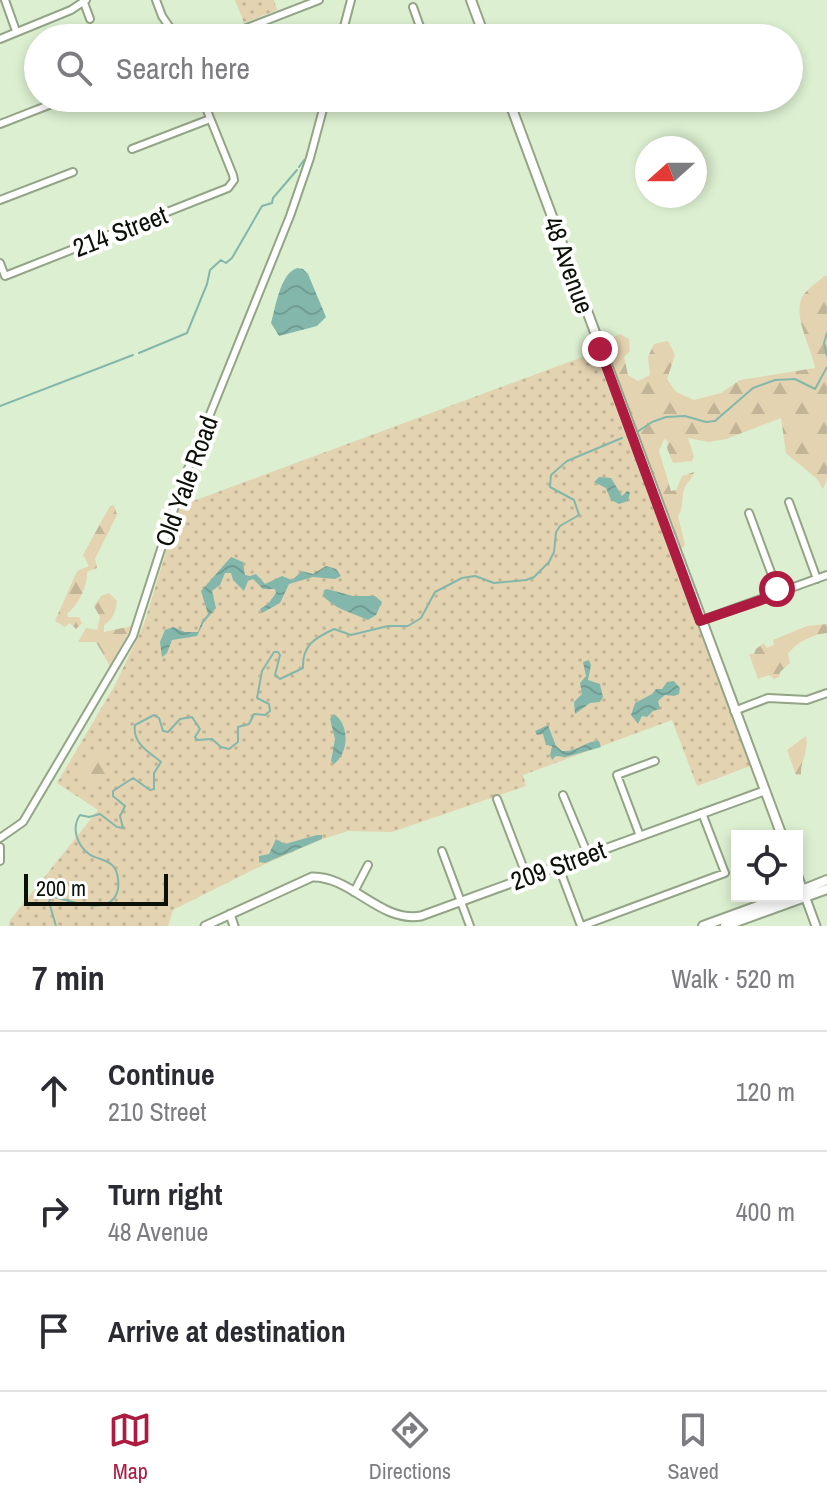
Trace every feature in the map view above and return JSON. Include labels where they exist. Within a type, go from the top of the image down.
[{"type":"main road","points":[[471,0],[479,24]]},
{"type":"main road","name":"48 Avenue","points":[[513,112],[780,830]]},
{"type":"main road","points":[[803,892],[827,880]]},
{"type":"main road","points":[[803,893],[827,889]]},
{"type":"main road","points":[[703,926],[769,902]]},
{"type":"main road","points":[[725,926],[780,902]]},
{"type":"street","points":[[5,0],[16,31]]},
{"type":"street","points":[[156,0],[167,24]]},
{"type":"street","points":[[257,24],[319,0]]},
{"type":"street","points":[[345,24],[351,0]]},
{"type":"street","points":[[34,24],[71,10],[84,1],[90,19]]},
{"type":"street","points":[[413,7],[419,24]]},
{"type":"street","points":[[0,39],[24,28]]},
{"type":"street","points":[[0,124],[31,112]]},
{"type":"street","points":[[132,149],[210,119],[207,112]]},
{"type":"street","name":"Old Yale Road","points":[[0,838],[23,822],[133,636],[183,481],[290,216],[322,112]]},
{"type":"street","name":"214 Street","points":[[0,263],[5,276],[222,192],[233,184],[233,175],[210,119]]},
{"type":"street","points":[[0,200],[73,172]]},
{"type":"street","points":[[789,502],[817,579]]},
{"type":"street","points":[[749,513],[779,594]]},
{"type":"street","points":[[700,621],[827,575]]},
{"type":"street","points":[[734,711],[768,698],[807,700],[827,693]]},
{"type":"street","points":[[640,836],[617,775],[655,761]]},
{"type":"street","name":"209 Street","points":[[205,926],[312,877],[328,879],[394,914],[411,917],[764,791]]},
{"type":"street","points":[[563,795],[588,855]]},
{"type":"street","points":[[497,799],[527,877]]},
{"type":"street","points":[[558,865],[582,926],[725,873],[702,813]]},
{"type":"street","points":[[0,847],[0,861]]},
{"type":"street","points":[[442,851],[470,926]]},
{"type":"street","points":[[354,892],[368,865]]},
{"type":"street","points":[[803,897],[816,926]]},
{"type":"street","points":[[230,914],[234,926]]},
{"type":"green space","points":[[235,0],[274,0],[277,10],[244,23]]},
{"type":"green space","points":[[827,276],[827,479],[823,489],[817,479],[786,453],[781,418],[726,439],[709,442],[688,438],[694,456],[692,461],[673,463],[667,448],[668,441],[664,439],[659,451],[671,491],[676,490],[682,476],[694,472],[684,490],[678,516],[685,545],[681,549],[603,342],[620,334],[629,339],[630,351],[624,357],[628,375],[638,381],[650,375],[648,357],[654,344],[668,341],[675,355],[667,379],[676,392],[694,400],[721,393],[740,380],[815,368],[799,310],[805,293]]},
{"type":"green space","points":[[596,352],[750,766],[697,786],[672,720],[523,775],[526,786],[392,832],[348,831],[320,840],[173,910],[168,926],[9,926],[10,920],[98,810],[57,783],[115,685],[144,624],[180,506]]},
{"type":"green space","points":[[114,505],[117,515],[95,559],[97,568],[87,572],[82,595],[67,614],[68,617],[79,617],[82,623],[76,629],[70,623],[65,627],[55,621],[77,571],[89,566],[83,555],[110,506]]},
{"type":"green space","points":[[109,593],[117,605],[112,618],[104,625],[104,632],[132,626],[110,666],[96,642],[78,642],[86,628],[97,630],[100,617],[94,606],[101,596]]},
{"type":"green space","points":[[827,624],[827,633],[806,639],[791,650],[788,654],[790,663],[779,677],[774,679],[769,675],[758,679],[749,654],[754,654],[764,643],[767,648],[774,645],[773,640],[807,626]]},
{"type":"green space","points":[[806,736],[801,775],[796,775],[787,750]]},
{"type":"green space","points":[[95,751],[102,755],[106,776],[92,793],[84,785],[79,768],[88,754]]},
{"type":"water","points":[[297,268],[308,274],[326,317],[317,326],[279,336],[271,323],[277,300],[286,277]]},
{"type":"water","points":[[599,477],[611,478],[622,496],[630,492],[628,501],[619,504],[611,500],[606,488],[594,482]]},
{"type":"water","points":[[231,557],[243,562],[245,575],[256,574],[265,584],[282,576],[292,580],[302,571],[313,574],[326,566],[336,569],[341,576],[335,579],[313,577],[289,584],[280,603],[262,613],[260,609],[268,604],[276,593],[275,589],[263,589],[253,579],[248,581],[244,591],[233,580],[231,573],[225,573],[220,585],[212,591],[216,608],[197,636],[172,640],[162,657],[160,642],[165,630],[173,627],[185,632],[198,632],[208,614],[201,591]]},
{"type":"water","points":[[327,589],[353,596],[375,596],[382,602],[376,615],[368,620],[328,601],[323,596]]},
{"type":"water","points":[[589,660],[588,680],[600,684],[603,697],[600,702],[590,703],[575,714],[574,702],[582,694],[580,683],[586,676],[583,662]]},
{"type":"water","points":[[674,681],[680,688],[679,694],[665,695],[658,701],[660,709],[647,717],[642,716],[638,724],[631,715],[635,703],[656,689],[662,689],[667,682]]},
{"type":"water","points":[[334,714],[343,725],[346,739],[343,753],[334,764],[331,761],[335,739],[330,719]]},
{"type":"water","points":[[548,725],[556,746],[562,751],[594,741],[599,741],[601,747],[566,757],[556,756],[552,760],[552,746],[546,745],[543,734],[537,735],[535,731]]},
{"type":"water","points":[[322,835],[322,839],[265,863],[259,862],[259,856],[269,854],[276,839],[285,844]]},
{"type":"waterway","points":[[299,167],[304,160]]},
{"type":"waterway","points":[[139,353],[187,333],[210,270],[221,260],[226,263],[232,258],[262,206],[272,203],[297,170]]},
{"type":"waterway","points":[[827,333],[824,343],[827,356]]},
{"type":"waterway","points":[[0,406],[133,355]]},
{"type":"waterway","points":[[637,432],[666,417],[685,416],[706,422],[715,421],[753,388],[775,380],[795,379],[815,389],[827,367]]},
{"type":"waterway","points":[[56,926],[49,902],[51,896],[99,905],[114,898],[118,889],[114,867],[85,850],[77,836],[76,825],[80,815],[89,817],[100,814],[123,828],[120,816],[125,806],[113,796],[113,791],[133,778],[150,790],[154,789],[154,773],[161,762],[139,742],[135,725],[154,715],[159,718],[163,731],[168,732],[180,719],[192,717],[200,729],[195,737],[197,740],[212,739],[229,749],[238,742],[238,727],[249,724],[254,714],[265,715],[270,711],[269,704],[257,698],[262,671],[274,652],[280,655],[275,675],[280,679],[303,668],[307,648],[334,629],[351,635],[388,626],[408,626],[421,618],[435,592],[462,578],[475,576],[494,583],[534,577],[549,562],[560,526],[579,515],[574,500],[550,487],[551,475],[567,461],[622,438]]},
{"type":"route","points":[[600,349],[700,621],[779,594],[777,589]]}]
